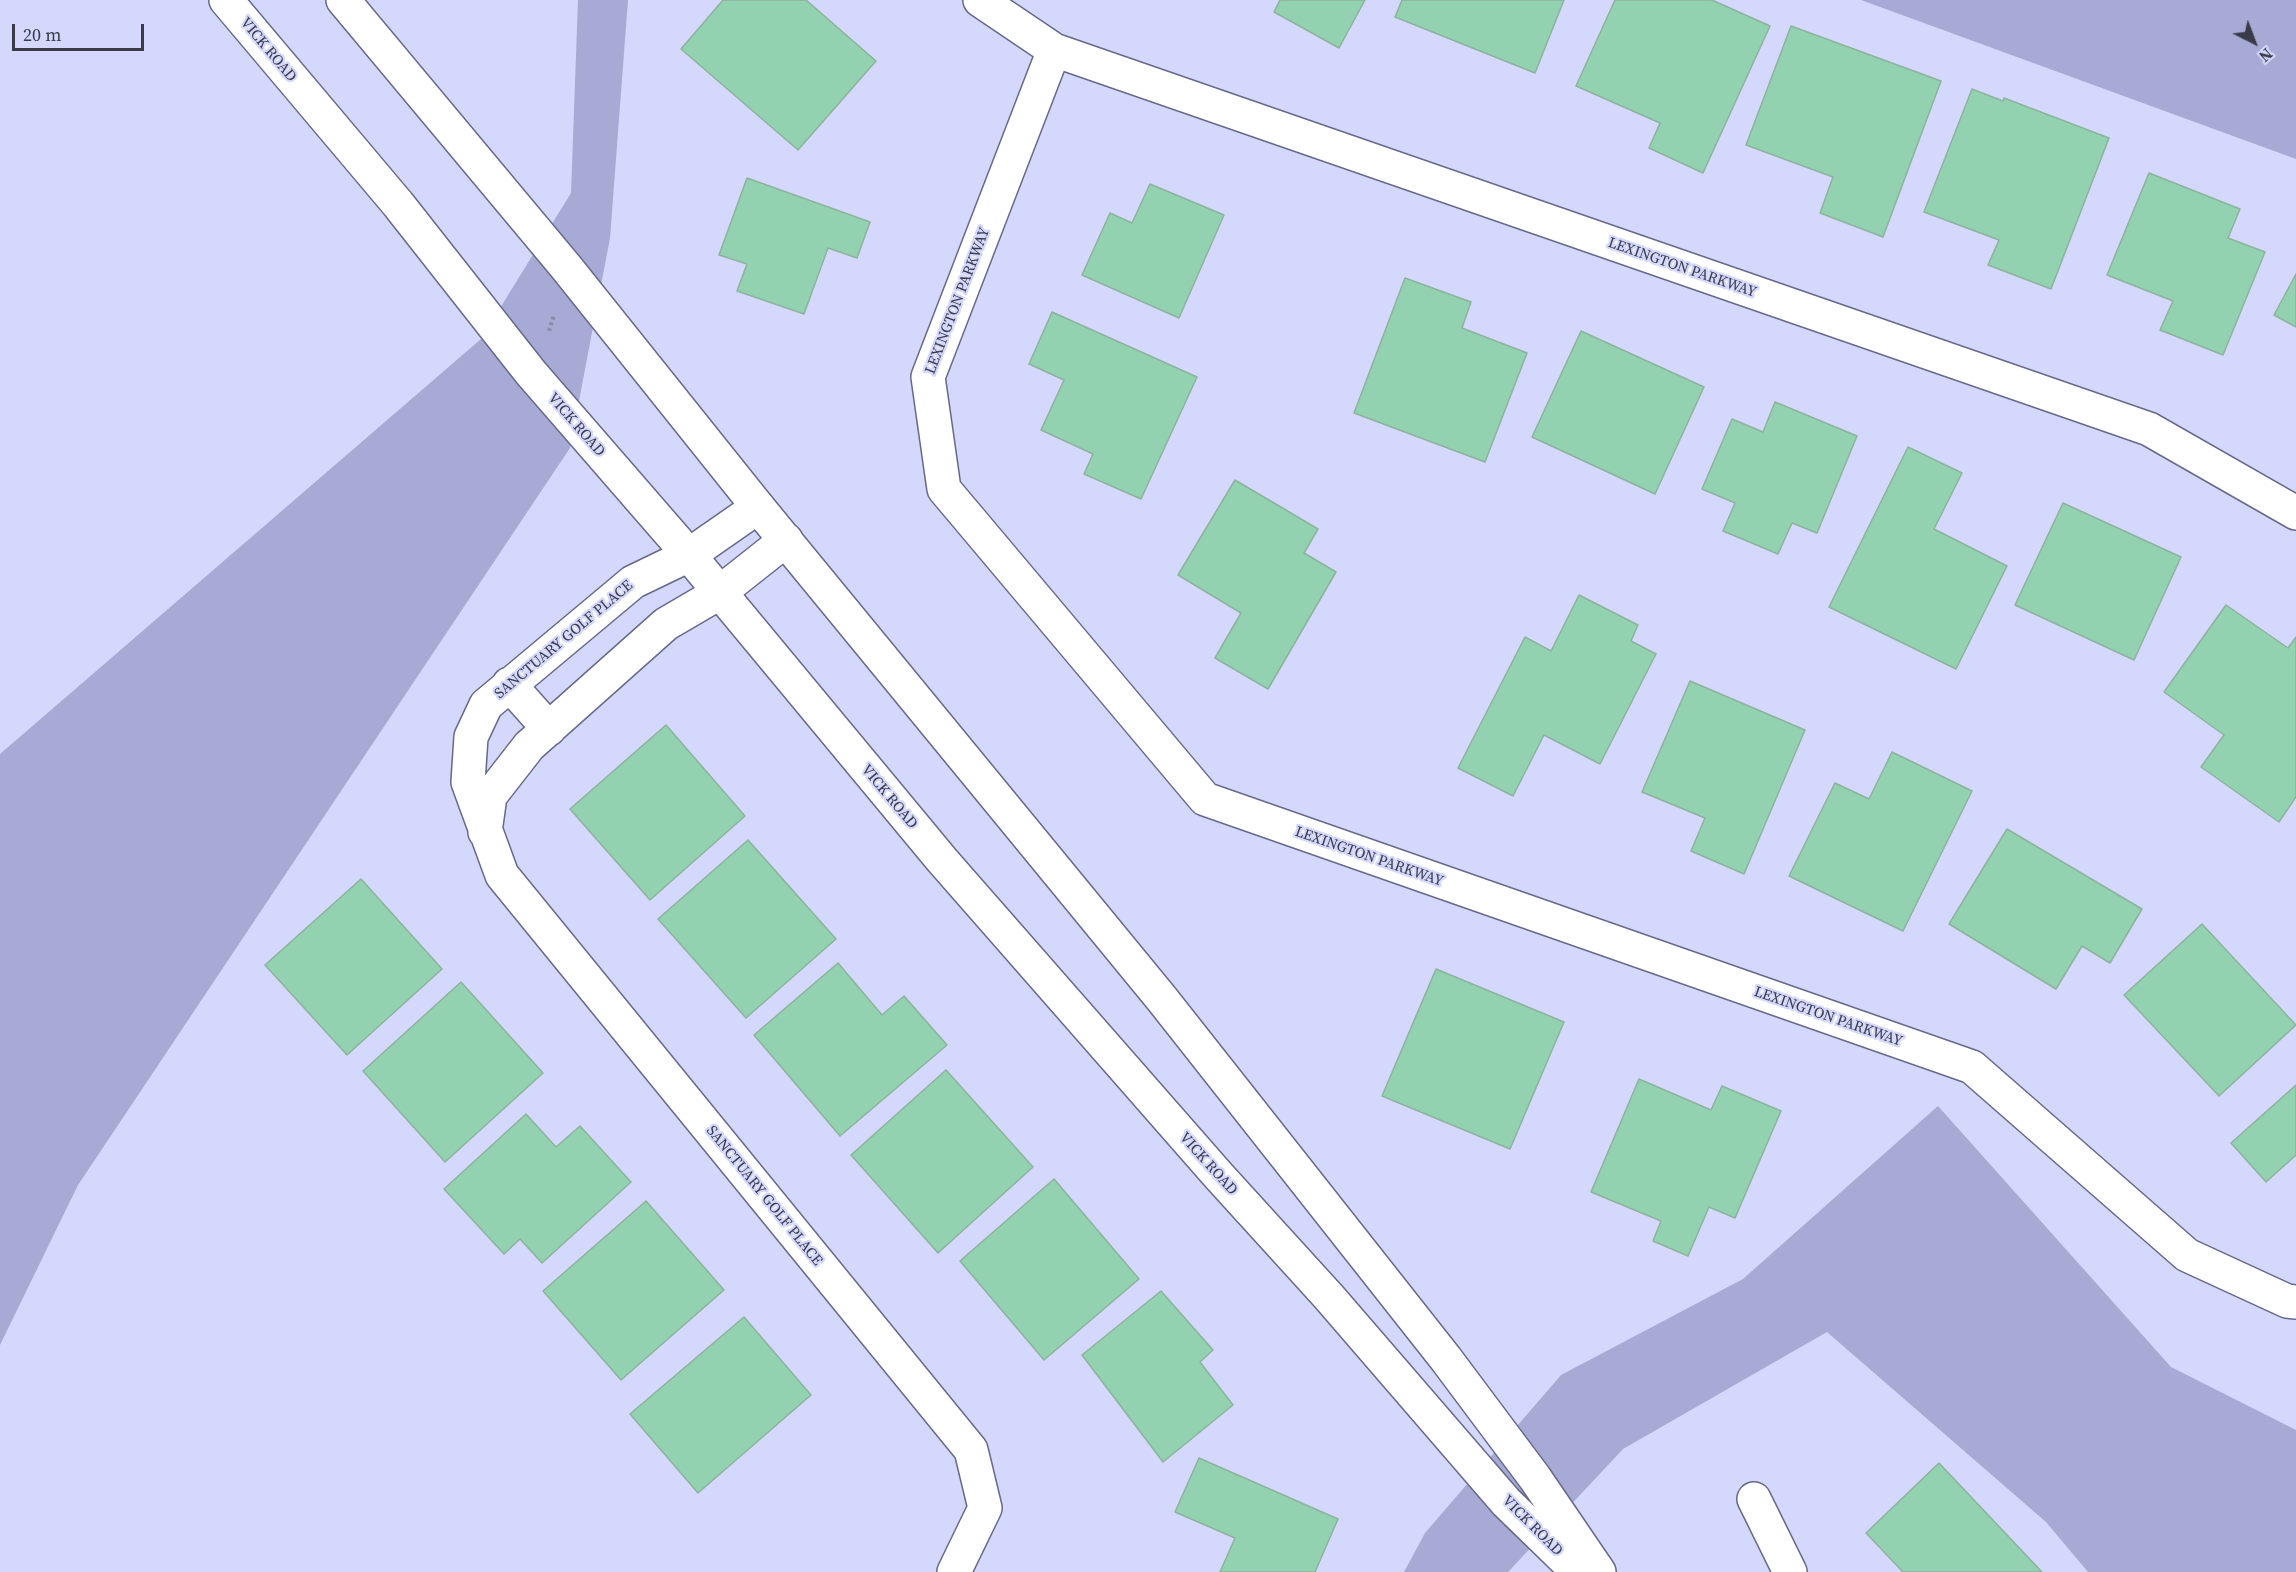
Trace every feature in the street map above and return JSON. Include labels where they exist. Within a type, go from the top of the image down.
[{"type":"street","name":"VICK ROAD","points":[[226,0],[398,204],[531,373],[689,555],[942,860],[1170,1121],[1329,1297],[1506,1502],[1578,1572]]},
{"type":"street","name":"VICK ROAD","points":[[343,0],[566,267],[758,507],[1155,990],[1446,1359],[1535,1478],[1599,1572]]},
{"type":"street","name":"LEXINGTON PARKWAY","points":[[980,0],[1054,50],[2149,429],[2296,513]]},
{"type":"street","name":"LEXINGTON PARKWAY","points":[[1054,50],[927,377],[944,489],[1204,799],[1972,1067],[2187,1255],[2287,1301],[2296,1302]]},
{"type":"street","name":"SANCTUARY GOLF PLACE","points":[[758,507],[689,555],[633,582],[486,705],[471,737],[468,782],[485,834],[502,875],[971,1450],[986,1508],[954,1572]]},
{"type":"street","points":[[485,834],[490,796],[530,746],[666,624],[719,593],[786,540]]},
{"type":"street","points":[[509,684],[549,729]]},
{"type":"street","points":[[1754,1499],[1790,1572]]},
{"type":"path","points":[[547,335],[555,314]]},
{"type":"shaded area","points":[[578,0],[628,0],[610,238],[570,448],[78,1185],[0,1345],[0,754],[481,339],[571,193]]},
{"type":"shaded area","points":[[1861,0],[2296,0],[2296,159]]},
{"type":"shaded area","points":[[1938,1106],[2171,1367],[2296,1430],[2296,1572],[2088,1572],[2046,1522],[1827,1332],[1623,1449],[1508,1572],[1404,1572],[1425,1533],[1561,1375],[1743,1279]]},
{"type":"building","points":[[723,0],[806,0],[876,61],[798,150],[681,49]]},
{"type":"building","points":[[1280,0],[1365,0],[1339,48],[1274,12]]},
{"type":"building","points":[[1402,0],[1564,0],[1535,73],[1395,17]]},
{"type":"building","points":[[1615,0],[1712,0],[1770,26],[1703,173],[1649,148],[1660,123],[1576,86]]},
{"type":"building","points":[[1791,26],[1941,81],[1883,237],[1820,213],[1833,177],[1746,145]]},
{"type":"building","points":[[1972,89],[2003,101],[2004,98],[2109,138],[2051,289],[1988,265],[1999,240],[1924,212]]},
{"type":"building","points":[[2149,173],[2240,209],[2228,238],[2265,252],[2223,355],[2160,330],[2173,301],[2107,275]]},
{"type":"building","points":[[747,178],[870,222],[857,258],[828,248],[804,314],[737,291],[747,264],[719,255]]},
{"type":"building","points":[[1150,184],[1224,215],[1179,318],[1082,275],[1110,213],[1132,223]]},
{"type":"building","points":[[2296,274],[2296,327],[2274,315]]},
{"type":"building","points":[[1405,278],[1471,302],[1462,328],[1527,353],[1485,462],[1354,413]]},
{"type":"building","points":[[1052,312],[1197,377],[1141,499],[1084,474],[1093,454],[1041,430],[1064,380],[1029,364]]},
{"type":"building","points":[[1581,331],[1704,387],[1655,494],[1532,437]]},
{"type":"building","points":[[1775,402],[1857,436],[1817,533],[1792,523],[1778,554],[1723,531],[1735,503],[1702,489],[1732,419],[1763,432]]},
{"type":"building","points":[[1908,447],[1962,473],[1934,529],[2007,566],[1956,669],[1829,607]]},
{"type":"building","points":[[1235,480],[1318,529],[1304,553],[1336,572],[1268,689],[1215,658],[1241,613],[1178,575]]},
{"type":"building","points":[[2063,503],[2181,557],[2134,660],[2015,605]]},
{"type":"building","points":[[1579,595],[1638,625],[1631,641],[1656,654],[1600,764],[1544,735],[1513,796],[1458,768],[1525,637],[1551,651]]},
{"type":"building","points":[[2226,605],[2288,648],[2296,637],[2296,797],[2279,822],[2201,767],[2224,735],[2164,692]]},
{"type":"building","points":[[1690,681],[1805,730],[1744,874],[1691,851],[1705,818],[1642,792]]},
{"type":"building","points":[[666,725],[745,816],[650,900],[570,809]]},
{"type":"building","points":[[1892,752],[1972,791],[1903,931],[1789,876],[1835,783],[1869,799]]},
{"type":"building","points":[[2007,829],[2142,909],[2110,963],[2082,946],[2056,989],[1949,924]]},
{"type":"building","points":[[748,840],[836,939],[746,1018],[658,919]]},
{"type":"building","points":[[361,879],[442,969],[347,1055],[265,965]]},
{"type":"building","points":[[2202,924],[2296,1025],[2219,1096],[2124,995]]},
{"type":"building","points":[[838,963],[882,1015],[904,996],[947,1045],[840,1136],[754,1035]]},
{"type":"building","points":[[1436,969],[1564,1022],[1510,1149],[1382,1096]]},
{"type":"building","points":[[461,982],[543,1073],[445,1162],[363,1071]]},
{"type":"building","points":[[946,1070],[1033,1167],[938,1253],[851,1155]]},
{"type":"building","points":[[1639,1079],[1711,1110],[1722,1086],[1781,1111],[1735,1218],[1709,1207],[1688,1256],[1653,1241],[1661,1221],[1591,1192]]},
{"type":"building","points":[[2296,1085],[2296,1155],[2266,1182],[2231,1143]]},
{"type":"building","points":[[526,1114],[556,1147],[580,1126],[631,1182],[542,1263],[520,1239],[504,1254],[444,1189]]},
{"type":"building","points":[[1054,1179],[1139,1279],[1044,1360],[960,1261]]},
{"type":"building","points":[[646,1201],[724,1290],[621,1380],[543,1291]]},
{"type":"building","points":[[1161,1291],[1213,1350],[1200,1362],[1233,1405],[1163,1462],[1082,1355]]},
{"type":"building","points":[[744,1317],[811,1395],[698,1493],[630,1414]]},
{"type":"building","points":[[1199,1458],[1338,1519],[1315,1572],[1220,1572],[1235,1538],[1175,1512]]},
{"type":"building","points":[[1939,1463],[2042,1572],[1903,1572],[1866,1533]]}]
